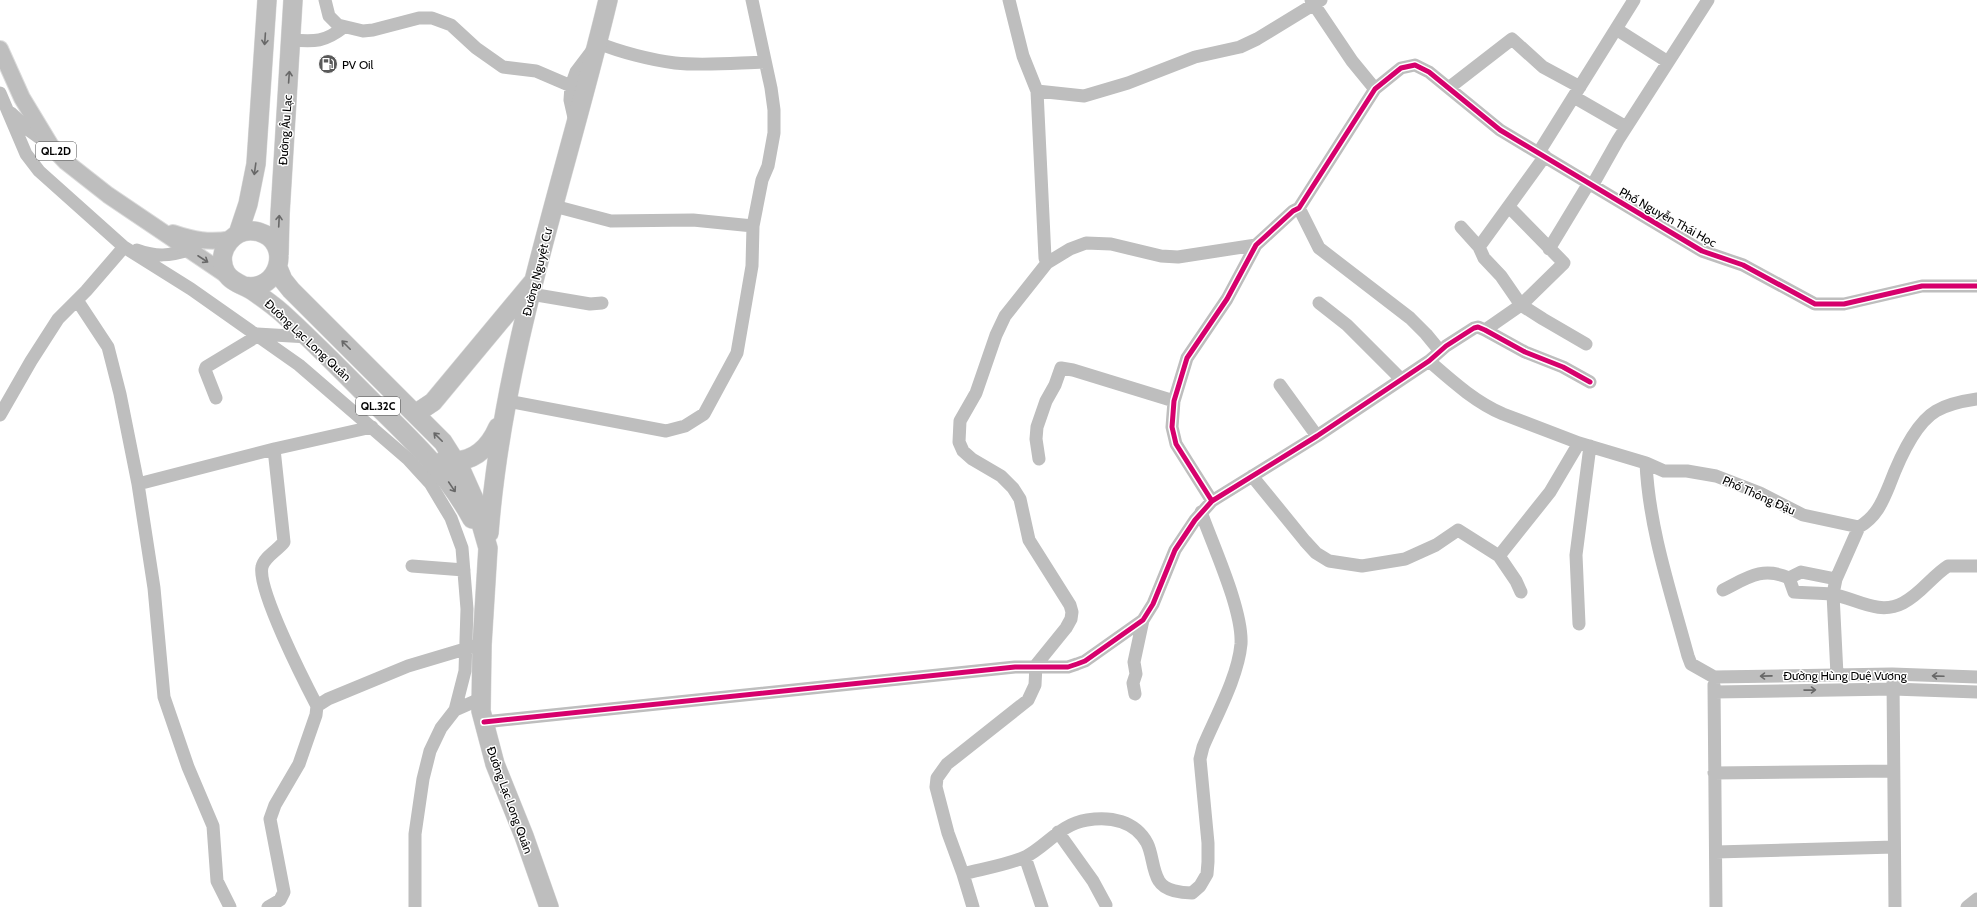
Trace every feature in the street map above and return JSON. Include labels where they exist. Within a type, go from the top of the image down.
[{"type":"highway","points":[[235,236],[251,231],[266,235],[276,247],[278,264],[271,279],[264,284],[252,287],[236,281],[225,269],[223,257],[224,249],[235,236],[248,204],[256,164],[267,0]]},
{"type":"highway","name":"Đường Âu Lạc","points":[[278,264],[293,0]]},
{"type":"highway","name":"Đường Nguyệt Cư","points":[[488,548],[493,486],[505,409],[530,288],[576,128],[608,0]]},
{"type":"highway","name":"Đường Lạc Long Quân","points":[[278,264],[283,280],[291,290],[443,442],[456,461],[474,499],[488,548],[474,646],[484,722],[495,764],[524,836],[549,907]]},
{"type":"highway","name":"Đường Lạc Long Quân","points":[[236,281],[271,304],[308,337],[435,464],[452,486],[488,548]]},
{"type":"highway","points":[[415,414],[433,402],[530,288]]},
{"type":"highway","points":[[418,446],[435,457],[456,461],[472,458],[484,449],[493,438],[505,409]]},
{"type":"main road","name":"Đường Lạc Long Quân","points":[[0,49],[22,98],[51,146],[66,162],[147,222],[236,281]]},
{"type":"main road","name":"Đường Lạc Long Quân","points":[[147,222],[176,234],[199,241],[220,241],[235,236]]},
{"type":"street","points":[[325,0],[332,21],[344,27],[373,30],[418,18],[432,18],[451,25],[476,48],[503,67],[536,71],[571,86]]},
{"type":"street","points":[[505,409],[666,430],[679,428],[699,418],[710,406],[737,353],[752,266],[753,226],[762,180],[768,166],[774,133],[774,110],[752,0]]},
{"type":"street","points":[[1009,0],[1023,56],[1037,91],[1045,258],[1047,263]]},
{"type":"street","points":[[1479,247],[1509,207],[1542,154],[1577,92],[1634,0]]},
{"type":"street","points":[[1549,249],[1708,0]]},
{"type":"street","points":[[1037,91],[1084,96],[1128,84],[1195,57],[1240,47],[1258,39],[1315,1],[1352,61],[1374,89],[1299,208],[1293,211],[1256,244],[1227,299],[1186,358],[1174,400],[1172,428],[1176,444],[1212,501]]},
{"type":"street","points":[[291,40],[321,40],[331,37],[344,27]]},
{"type":"street","points":[[1616,29],[1668,62]]},
{"type":"street","points":[[1450,87],[1512,39],[1543,67],[1626,128]]},
{"type":"street","points":[[576,128],[570,100],[571,86],[576,72],[598,43],[616,50],[674,63],[722,64],[764,62]]},
{"type":"street","name":"Phố Nguyễn Thái Học","points":[[1374,89],[1402,68],[1416,65],[1450,87],[1487,120],[1590,185],[1702,251],[1743,265],[1815,304],[1844,304],[1922,286],[1977,286]]},
{"type":"street","points":[[0,93],[26,154],[39,171],[122,245],[191,289],[299,365],[408,458],[439,496],[460,539],[474,646],[465,671],[455,710],[441,728],[430,751],[423,780],[415,834],[414,907]]},
{"type":"street","points":[[7,109],[30,131],[51,146]]},
{"type":"street","points":[[554,206],[611,221],[693,220],[753,226]]},
{"type":"street","points":[[1485,330],[1521,305],[1564,263],[1509,207]]},
{"type":"street","points":[[1299,208],[1319,248],[1410,318],[1440,351]]},
{"type":"street","points":[[1461,227],[1479,247],[1484,258],[1501,276],[1521,305],[1586,344]]},
{"type":"street","points":[[973,907],[948,833],[936,787],[937,778],[947,764],[1028,700],[1036,685],[1036,665],[1069,624],[1071,619],[1071,608],[1029,540],[1020,499],[1013,488],[1001,476],[972,460],[963,452],[959,442],[958,432],[960,421],[976,393],[996,335],[1005,316],[1047,263],[1070,249],[1086,243],[1111,244],[1161,256],[1178,257],[1256,244]]},
{"type":"street","points":[[122,245],[153,255],[165,256],[188,250]]},
{"type":"street","points":[[0,415],[58,319],[77,300],[122,245]]},
{"type":"street","points":[[530,288],[590,304],[602,303]]},
{"type":"street","points":[[77,300],[108,347],[120,394],[138,484],[154,588],[164,696],[188,767],[213,826],[217,881],[230,907]]},
{"type":"street","points":[[1319,303],[1347,325],[1401,379]]},
{"type":"street","points":[[1135,694],[1133,683],[1136,674],[1134,662],[1143,620],[1153,604],[1175,550],[1201,512],[1212,501],[1317,436],[1429,361],[1440,351],[1474,328],[1478,327],[1485,330],[1525,352],[1563,367],[1590,382]]},
{"type":"street","points":[[216,398],[205,370],[206,368],[258,335],[308,337]]},
{"type":"street","name":"Phố Thông Đậu","points":[[1429,361],[1457,385],[1493,409],[1584,444],[1646,463],[1664,471],[1687,471],[1724,478],[1807,516],[1859,527]]},
{"type":"street","points":[[1039,459],[1036,439],[1037,427],[1046,401],[1055,385],[1061,368],[1073,370],[1174,400]]},
{"type":"street","points":[[1280,384],[1317,436]]},
{"type":"street","points":[[1837,675],[1833,594],[1836,579],[1859,527],[1871,519],[1879,509],[1899,462],[1917,429],[1926,419],[1938,410],[1951,404],[1977,399]]},
{"type":"street","points":[[138,484],[274,449],[372,427]]},
{"type":"street","points":[[1499,556],[1550,492],[1584,444]]},
{"type":"street","points":[[1579,624],[1576,555],[1584,444]]},
{"type":"street","points":[[268,907],[280,900],[284,892],[270,819],[275,805],[299,764],[316,716],[317,706],[288,647],[265,587],[261,568],[264,562],[284,542],[274,449]]},
{"type":"street","points":[[1646,463],[1647,484],[1660,553],[1688,656],[1691,664],[1714,677],[1716,907]]},
{"type":"street","points":[[1252,476],[1305,541],[1316,553],[1329,561],[1362,566],[1405,559],[1436,545],[1458,530],[1499,556],[1516,581],[1521,592]]},
{"type":"street","points":[[963,874],[1025,857],[1058,832],[1087,820],[1121,821],[1133,826],[1147,844],[1159,882],[1175,891],[1192,893],[1200,886],[1207,874],[1208,843],[1200,759],[1203,747],[1236,666],[1241,635],[1231,596],[1201,512]]},
{"type":"street","points":[[412,566],[464,570]]},
{"type":"street","points":[[1723,590],[1758,573],[1779,573],[1789,578],[1794,592],[1833,594],[1870,607],[1897,606],[1915,596],[1948,566],[1977,566]]},
{"type":"street","points":[[1789,578],[1801,572],[1836,579]]},
{"type":"street","points":[[484,722],[1036,665],[1068,667],[1084,661],[1143,620]]},
{"type":"street","points":[[317,706],[328,699],[408,666],[474,646]]},
{"type":"street","points":[[1892,674],[1894,689],[1895,907]]},
{"type":"street","name":"Đường Hùng Duệ Vương","points":[[1714,677],[1892,674],[1977,677]]},
{"type":"street","name":"Đường Hùng Duệ Vương","points":[[1714,692],[1894,689],[1977,692]]},
{"type":"street","points":[[455,710],[480,699]]},
{"type":"street","points":[[1714,773],[1894,771]]},
{"type":"street","points":[[1058,832],[1093,880],[1106,905]]},
{"type":"street","points":[[1716,852],[1894,847]]},
{"type":"street","points":[[1025,857],[1042,907]]},
{"type":"street","points":[[1967,907],[1977,899]]},
{"type":"cycle path","points":[[1212,501],[1176,444],[1172,427],[1174,401],[1187,358],[1227,299],[1256,245],[1293,211],[1299,208],[1375,89],[1401,68],[1415,65],[1429,72],[1500,130],[1702,251],[1743,265],[1815,304],[1844,304],[1922,286],[1977,286]]},
{"type":"cycle path","points":[[484,722],[1015,667],[1068,667],[1085,661],[1143,620],[1153,604],[1175,550],[1195,520],[1212,501],[1317,436],[1429,361],[1446,346],[1474,328],[1478,327],[1485,330],[1525,352],[1563,367],[1590,382]]},
{"type":"place","name":"PV Oil","points":[[328,64]]}]
